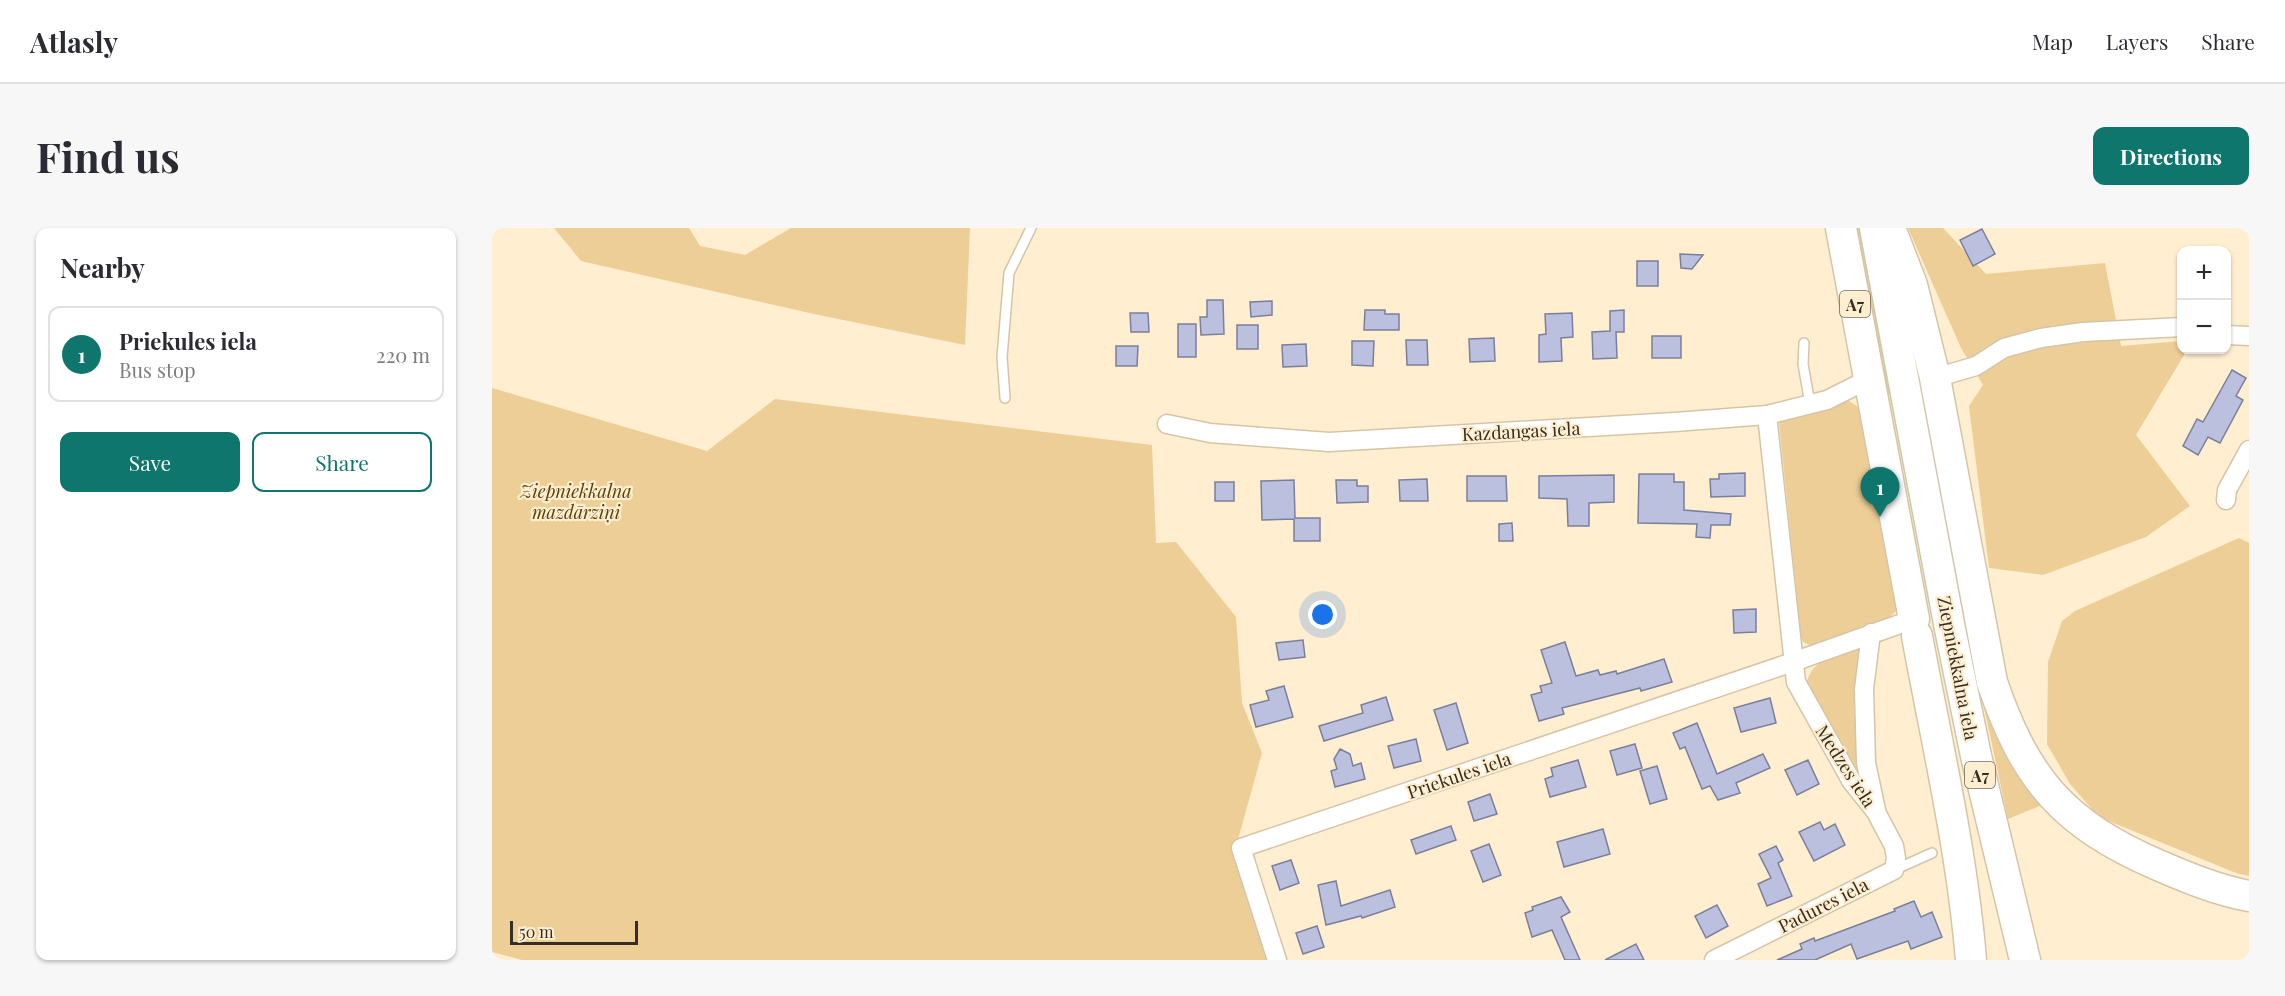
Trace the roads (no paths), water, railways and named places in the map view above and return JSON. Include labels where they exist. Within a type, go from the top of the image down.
[{"type":"highway","name":"Ziepniekkalna iela","points":[[1841,228],[1949,795],[1965,898],[1971,960]]},
{"type":"highway","name":"Ziepniekkalna iela","points":[[1875,228],[1976,756],[2025,960]]},
{"type":"highway","points":[[1890,228],[1912,285],[1935,378],[1992,682],[2007,723],[2026,760],[2036,776],[2067,810],[2105,840],[2194,881],[2249,896]]},
{"type":"highway","name":"Ziepniekkalna iela","points":[[1869,379],[1915,445]]},
{"type":"street","points":[[1935,378],[1976,366],[2004,348],[2041,338],[2083,332],[2177,327]]},
{"type":"street","name":"Kazdangas iela","points":[[1167,424],[1209,434],[1329,442],[1767,415],[1827,400],[1869,379]]},
{"type":"street","name":"Medzes iela","points":[[1767,415],[1796,682],[1852,782],[1876,812],[1894,846],[1896,858],[1894,870]]},
{"type":"street","points":[[2226,500],[2227,490],[2249,450]]},
{"type":"street","name":"Priekules iela","points":[[1277,960],[1241,848],[1793,662],[1871,633],[1916,628]]},
{"type":"street","points":[[1871,633],[1864,689],[1865,731],[1866,763],[1876,812]]},
{"type":"street","name":"Padures iela","points":[[1714,960],[1894,870]]},
{"type":"lane","points":[[1005,399],[1002,357],[1009,273],[1031,228]]},
{"type":"lane","points":[[1804,343],[1803,364],[1810,404]]},
{"type":"lane","name":"Padures iela","points":[[1894,870],[1932,853]]},
{"type":"place","name":"Priekules iela","points":[[1880,517]]},
{"type":"park label","name":"Ziepniekkalna mazdārziņi","points":[[576,501]]}]
